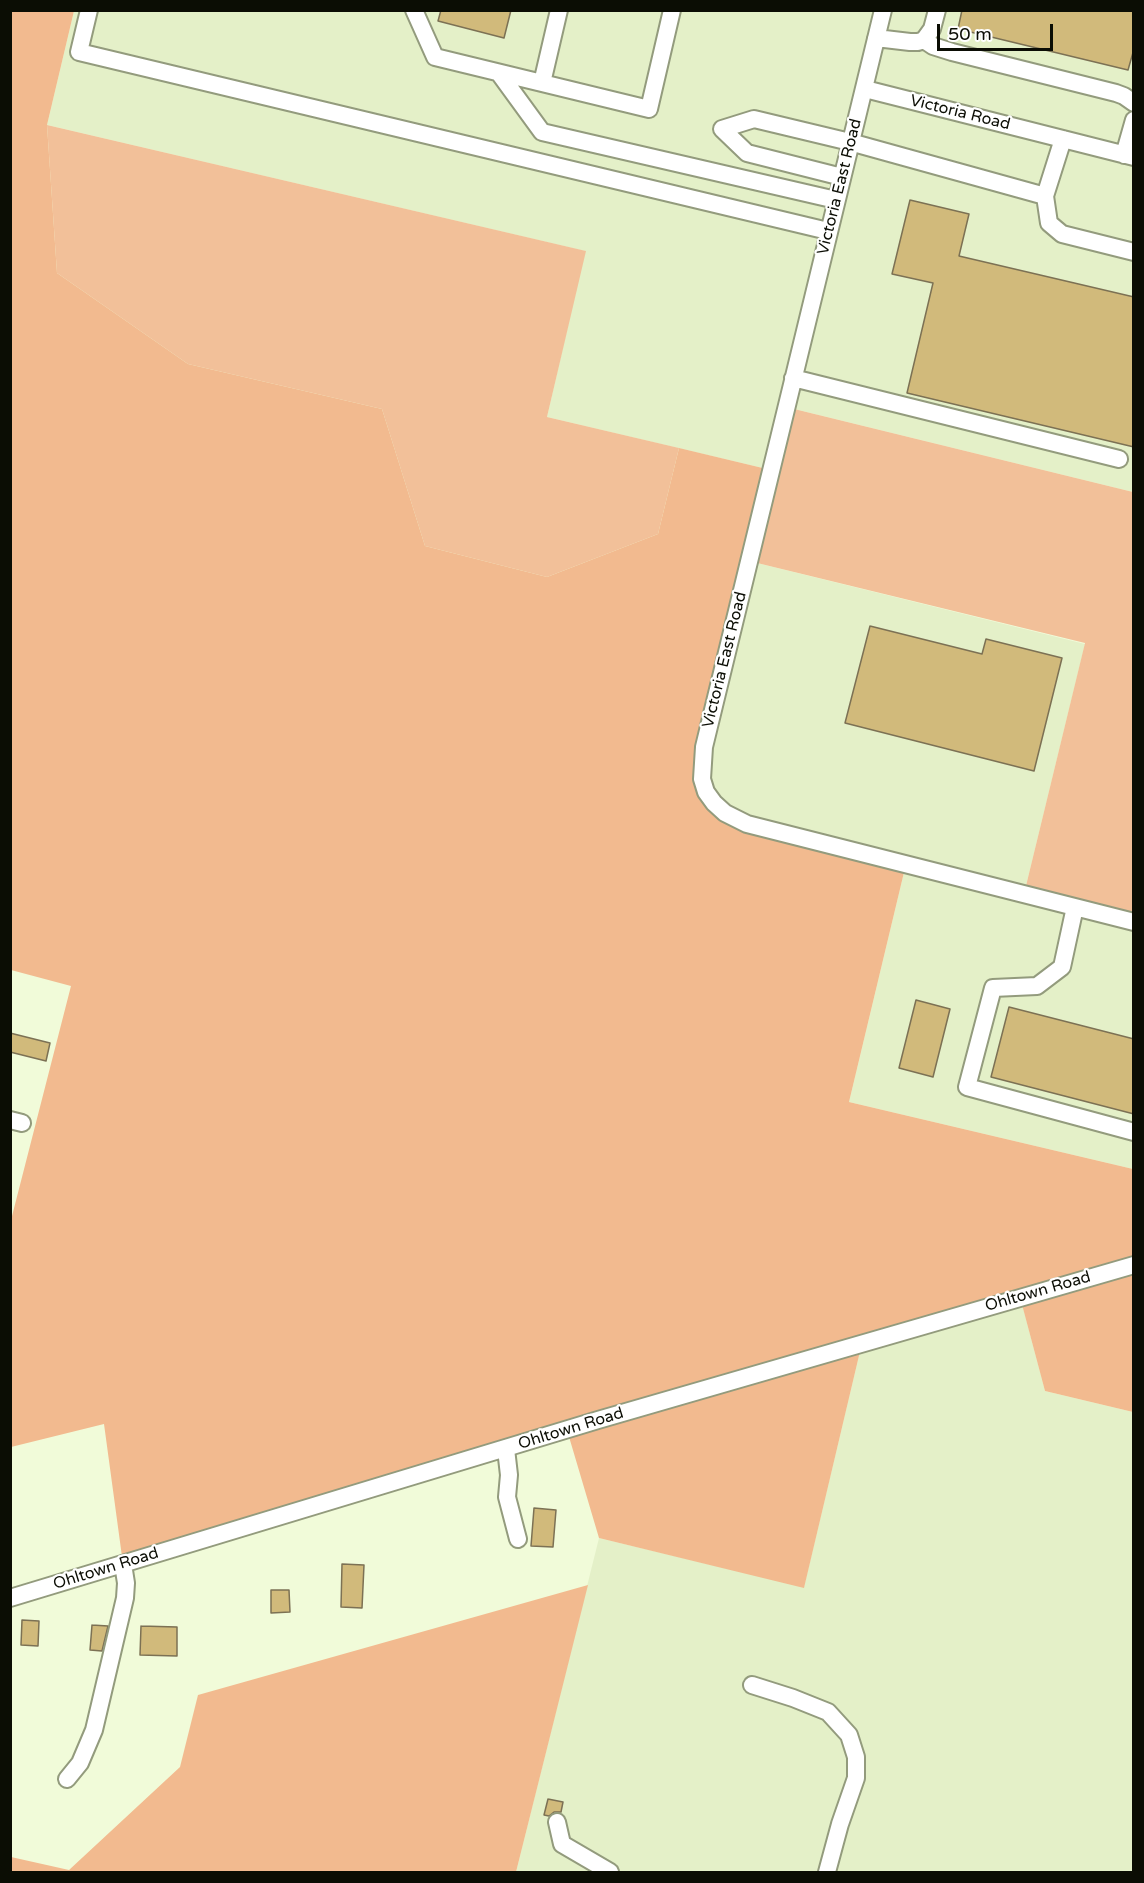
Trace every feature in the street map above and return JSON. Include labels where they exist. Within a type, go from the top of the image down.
[{"type":"street","points":[[89,10],[79,52],[828,231]]},
{"type":"street","points":[[414,10],[435,57],[649,109],[672,10]]},
{"type":"street","points":[[542,83],[559,10]]},
{"type":"street","points":[[865,89],[882,10]]},
{"type":"street","points":[[876,38],[918,42],[924,39],[932,29],[937,10]]},
{"type":"street","points":[[924,39],[933,46],[952,52],[1116,93],[1134,103]]},
{"type":"street","points":[[499,73],[542,132],[836,200]]},
{"type":"street","name":"Victoria East Road","points":[[865,89],[828,231],[704,747],[701,768],[706,792],[725,813],[747,824],[1134,922]]},
{"type":"street","name":"Victoria Road","points":[[865,89],[1129,156]]},
{"type":"street","points":[[842,177],[747,153],[722,129],[754,118],[1045,196]]},
{"type":"street","points":[[1129,156],[1134,120]]},
{"type":"street","points":[[1063,139],[1045,196],[1049,223],[1062,234],[1134,252]]},
{"type":"street","points":[[793,378],[1119,459]]},
{"type":"street","points":[[1075,907],[1062,966],[1037,986],[993,988],[967,1087],[1134,1132]]},
{"type":"street","name":"Ohltown Road","points":[[10,1598],[782,1366],[1134,1265]]},
{"type":"street","points":[[506,1449],[509,1475],[507,1497],[518,1539]]},
{"type":"street","points":[[67,1779],[80,1763],[94,1730],[125,1598],[126,1583],[123,1564]]},
{"type":"street","points":[[752,1685],[828,1712],[849,1735],[856,1757],[856,1778],[827,1872]]},
{"type":"street","points":[[557,1822],[562,1844],[610,1872]]},
{"type":"shaded area","points":[[11,11],[74,11],[47,125],[57,273],[188,364],[382,409],[425,546],[547,577],[658,534],[679,448],[771,470],[701,768],[725,813],[906,864],[849,1102],[1133,1169],[1133,1412],[1045,1391],[1020,1297],[862,1343],[804,1588],[599,1538],[567,1430],[123,1564],[104,1424],[11,1447],[11,1220],[71,986],[11,970]]},
{"type":"shaded area","points":[[74,11],[1133,11],[1133,492],[786,407],[771,470],[547,417],[585,251],[47,125]]},
{"type":"shaded area","points":[[47,125],[586,251],[547,417],[679,448],[658,534],[547,577],[425,546],[382,409],[188,364],[57,273]]},
{"type":"shaded area","points":[[786,407],[1133,492],[1133,922],[1024,894],[1085,643],[749,561]]},
{"type":"shaded area","points":[[749,561],[1085,644],[1024,894],[1133,922],[1133,1169],[849,1102],[906,864],[740,822],[702,779]]},
{"type":"shaded area","points":[[1020,1296],[1045,1391],[1133,1412],[1133,1872],[516,1872],[599,1538],[804,1587],[862,1343]]},
{"type":"shaded area","points":[[588,1585],[516,1872],[11,1872],[11,1857],[69,1870],[180,1767],[198,1695]]},
{"type":"building","points":[[441,10],[511,10],[504,38],[438,21]]},
{"type":"building","points":[[962,10],[1134,10],[1134,49],[1128,70],[958,29]]},
{"type":"building","points":[[910,200],[969,214],[959,256],[1134,297],[1134,447],[907,393],[933,283],[892,274]]},
{"type":"building","points":[[870,626],[982,654],[986,639],[1062,658],[1034,771],[845,723]]},
{"type":"building","points":[[916,1000],[950,1009],[933,1077],[899,1068]]},
{"type":"building","points":[[1009,1007],[1134,1039],[1134,1114],[991,1077]]},
{"type":"building","points":[[10,1033],[50,1043],[46,1061],[10,1052]]},
{"type":"building","points":[[534,1508],[556,1510],[553,1547],[531,1546]]},
{"type":"building","points":[[342,1564],[364,1565],[362,1608],[341,1607]]},
{"type":"building","points":[[271,1590],[289,1590],[290,1612],[271,1613]]},
{"type":"building","points":[[22,1620],[39,1621],[38,1646],[21,1645]]},
{"type":"building","points":[[92,1625],[108,1626],[102,1651],[90,1650]]},
{"type":"building","points":[[141,1626],[177,1627],[177,1656],[140,1655]]},
{"type":"building","points":[[548,1799],[563,1802],[561,1812],[554,1812],[549,1816],[544,1815]]}]
